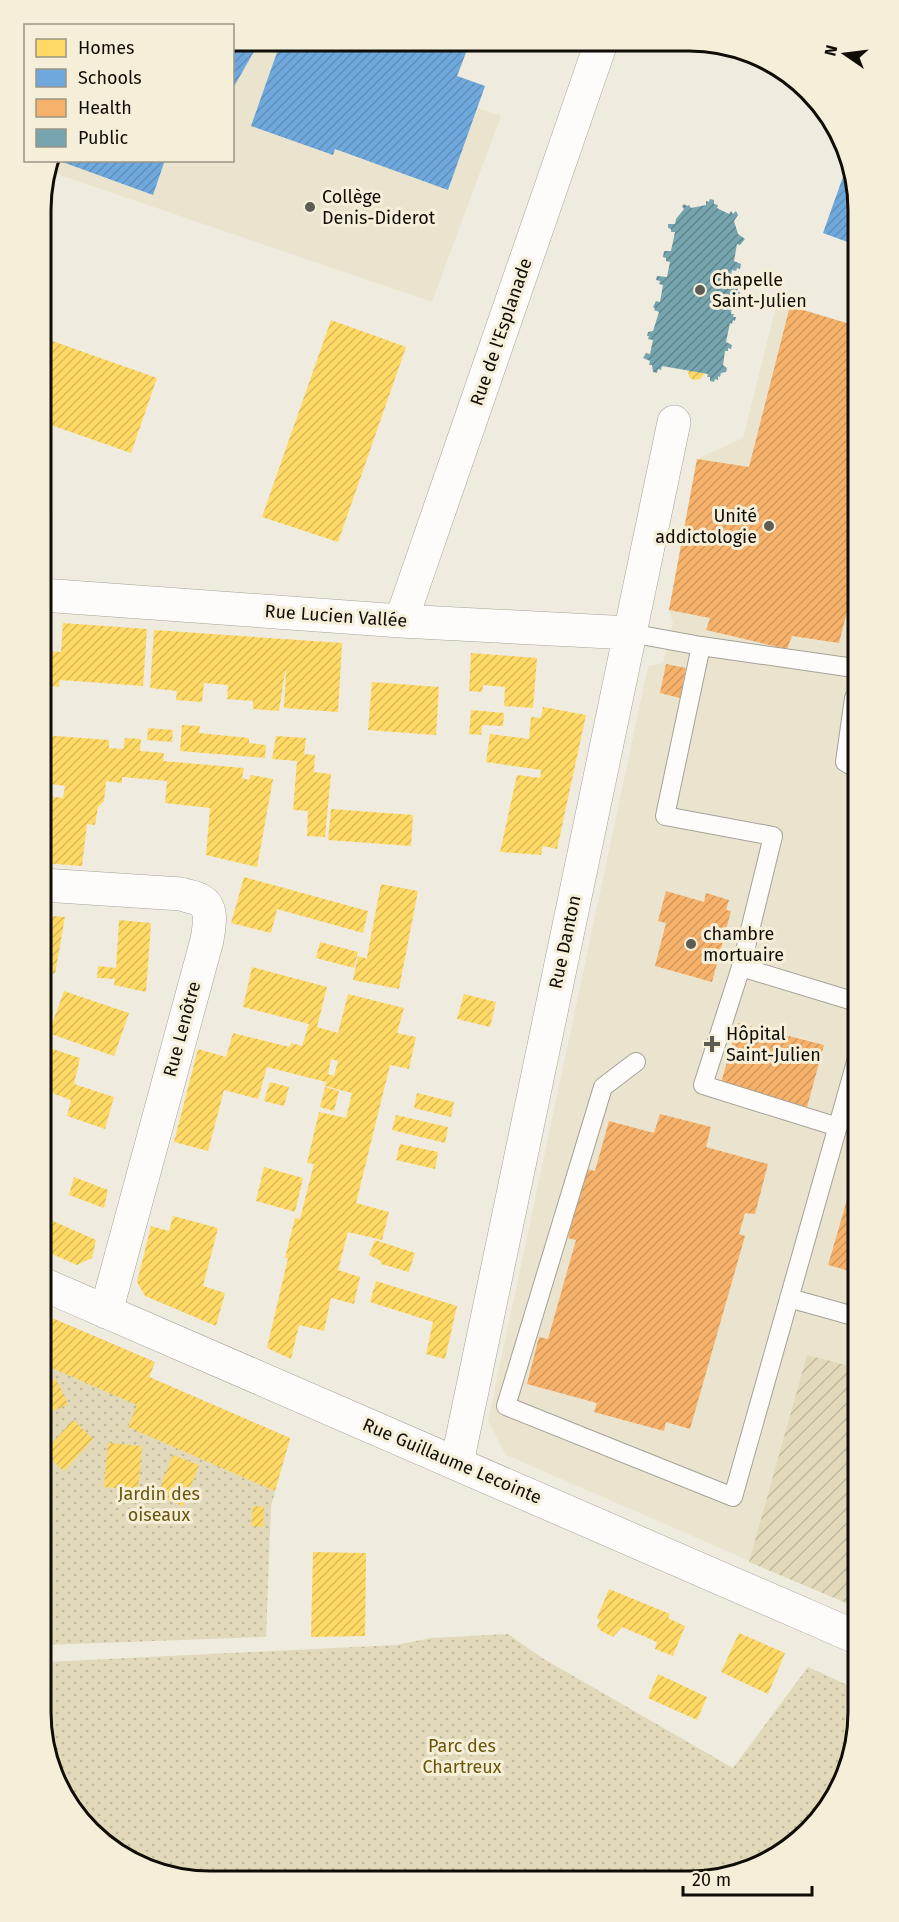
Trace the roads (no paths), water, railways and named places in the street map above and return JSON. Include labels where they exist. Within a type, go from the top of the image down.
[{"type":"street","name":"Rue de l'Esplanade","points":[[400,621],[598,51]]},
{"type":"street","name":"Rue Danton","points":[[457,1462],[674,422]]},
{"type":"street","name":"Rue Lucien Vallée","points":[[51,596],[400,621],[630,633]]},
{"type":"street","name":"Rue Lenôtre","points":[[51,886],[181,894],[200,900],[209,910],[210,924],[207,940],[106,1312]]},
{"type":"street","name":"Rue Guillaume Lecointe","points":[[51,1288],[848,1634]]},
{"type":"lane","points":[[630,633],[701,646],[848,667]]},
{"type":"lane","points":[[701,646],[665,816],[773,836],[741,967],[703,1085],[838,1127]]},
{"type":"lane","points":[[848,739],[844,762],[848,764]]},
{"type":"lane","points":[[741,967],[848,1000]]},
{"type":"lane","points":[[636,1062],[603,1088],[506,1406],[733,1497],[848,1091]]},
{"type":"lane","points":[[789,1298],[848,1314]]},
{"type":"place","name":"Collège Denis-Diderot","points":[[310,207]]},
{"type":"place","name":"Chapelle Saint-Julien","points":[[700,290]]},
{"type":"place","name":"Unité addictologie","points":[[769,526]]},
{"type":"place","name":"chambre mortuaire","points":[[691,944]]},
{"type":"place","name":"Hôpital Saint-Julien","points":[[712,1044]]},
{"type":"park label","name":"Jardin des oiseaux","points":[[159,1504]]},
{"type":"park label","name":"Parc des Chartreux","points":[[462,1756]]}]
